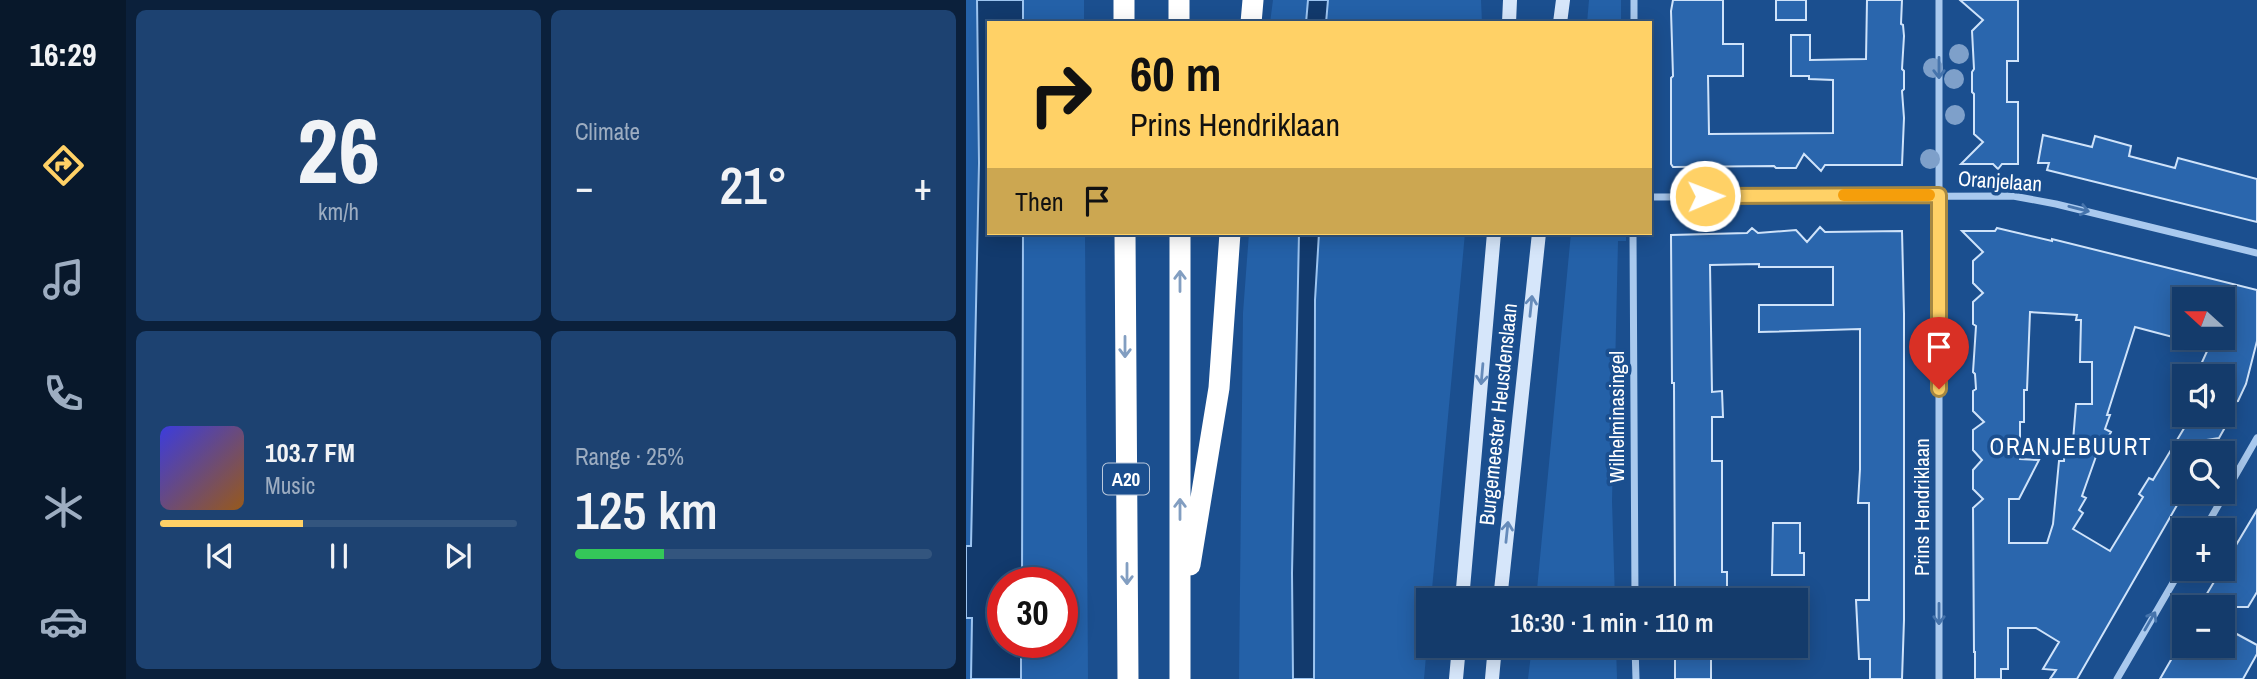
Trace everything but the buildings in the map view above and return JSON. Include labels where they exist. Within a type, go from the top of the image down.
[{"type":"highway","points":[[1124,0],[1124,21]]},
{"type":"highway","points":[[1180,0],[1180,21]]},
{"type":"highway","points":[[1251,21],[1253,0]]},
{"type":"highway","name":"A20","points":[[1125,235],[1128,679]]},
{"type":"highway","name":"A20","points":[[1180,235],[1180,679]]},
{"type":"highway","name":"A20","points":[[1180,626],[1219,388],[1230,235]]},
{"type":"main road","points":[[1509,21],[1510,0]]},
{"type":"main road","points":[[1560,21],[1563,0]]},
{"type":"main road","name":"Burgemeester Heusdenslaan","points":[[1463,588],[1494,235]]},
{"type":"main road","name":"Burgemeester Heusdenslaan","points":[[1501,588],[1539,235]]},
{"type":"main road","points":[[1456,679],[1458,658]]},
{"type":"main road","points":[[1492,679],[1494,658]]},
{"type":"street","points":[[1634,0],[1634,21]]},
{"type":"street","name":"Prins Hendriklaan","points":[[1938,679],[1939,0]]},
{"type":"street","name":"Oranjelaan","points":[[1652,197],[2013,196],[2257,253]]},
{"type":"street","name":"Wilhelminasingel","points":[[1633,235],[1635,588]]},
{"type":"street","points":[[2211,518],[2257,438]]},
{"type":"street","points":[[2117,679],[2174,581]]},
{"type":"street","points":[[1635,658],[1636,679]]},
{"type":"shaded area","points":[[966,0],[976,0],[979,163],[971,546],[966,546]]},
{"type":"shaded area","points":[[977,0],[1023,0],[1023,21],[987,21],[987,235],[1023,235],[1022,567],[987,567],[987,658],[1021,658],[1021,679],[971,679],[972,618],[966,618],[966,546],[971,546],[979,163]]},
{"type":"shaded area","points":[[1023,0],[1084,0],[1084,21],[1023,21]]},
{"type":"shaded area","points":[[1273,0],[1308,0],[1306,21],[1270,21]]},
{"type":"shaded area","points":[[1308,0],[1328,0],[1326,21],[1306,21]]},
{"type":"shaded area","points":[[1328,0],[1481,0],[1482,21],[1326,21]]},
{"type":"shaded area","points":[[1589,0],[1621,0],[1621,21],[1587,21]]},
{"type":"shaded area","points":[[1023,235],[1085,235],[1088,679],[1021,679],[1021,658],[1078,658],[1078,567],[1022,567]]},
{"type":"shaded area","points":[[1249,235],[1299,235],[1292,573],[1293,679],[1239,679],[1243,313]]},
{"type":"shaded area","points":[[1299,235],[1319,235],[1315,300],[1314,679],[1293,679],[1292,573]]},
{"type":"shaded area","points":[[1319,235],[1465,235],[1432,588],[1416,588],[1416,658],[1426,658],[1424,679],[1314,679],[1315,300]]},
{"type":"shaded area","points":[[1571,235],[1626,235],[1626,241],[1618,241],[1612,501],[1615,588],[1537,588]]},
{"type":"shaded area","points":[[966,618],[972,618],[971,679],[966,679]]},
{"type":"shaded area","points":[[1531,658],[1616,658],[1617,679],[1528,679]]},
{"type":"slow traffic","points":[[1844,195],[1929,195]]},
{"type":"district","name":"ORANJEBUURT","points":[[2071,446]]},
{"type":"route","points":[[1705,196],[1939,195],[1939,389]]}]
